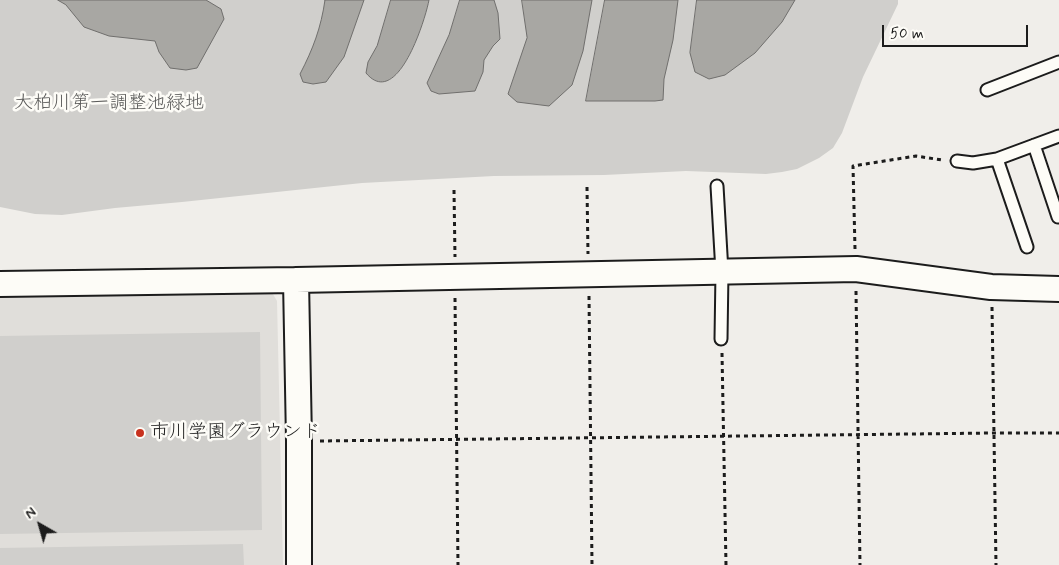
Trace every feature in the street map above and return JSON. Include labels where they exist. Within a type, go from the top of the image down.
[{"type":"street","points":[[0,284],[455,278],[856,269],[991,287],[1059,290]]},
{"type":"street","points":[[296,280],[299,565]]},
{"type":"lane","points":[[987,90],[1059,62]]},
{"type":"lane","points":[[957,161],[973,163],[997,159],[1059,136]]},
{"type":"lane","points":[[1034,145],[1058,217]]},
{"type":"lane","points":[[997,159],[1027,246]]},
{"type":"lane","points":[[718,186],[722,272],[721,339]]},
{"type":"path","points":[[860,565],[853,166],[916,156],[957,161]]},
{"type":"path","points":[[587,188],[592,565]]},
{"type":"path","points":[[454,190],[458,565]]},
{"type":"path","points":[[991,287],[996,565]]},
{"type":"path","points":[[721,339],[726,565]]},
{"type":"path","points":[[299,441],[1059,433]]},
{"type":"shaded area","points":[[58,0],[206,0],[221,9],[224,19],[197,68],[186,70],[170,68],[159,52],[155,41],[109,36],[84,27],[66,5]]},
{"type":"shaded area","points":[[325,0],[364,0],[344,57],[326,82],[313,84],[303,82],[300,74],[316,38]]},
{"type":"shaded area","points":[[391,0],[429,0],[422,25],[408,58],[399,72],[388,80],[377,81],[366,73],[368,62],[377,46]]},
{"type":"shaded area","points":[[460,0],[494,0],[498,13],[500,39],[484,60],[483,72],[475,91],[439,94],[431,91],[427,83],[449,35]]},
{"type":"shaded area","points":[[522,0],[592,0],[583,51],[572,85],[549,106],[517,102],[508,94],[527,38]]},
{"type":"shaded area","points":[[605,0],[678,0],[673,40],[664,79],[663,100],[586,101]]},
{"type":"shaded area","points":[[697,0],[795,0],[782,22],[755,53],[725,75],[709,79],[695,72],[690,53]]},
{"type":"shaded area","name":"市川学園グラウンド","points":[[270,289],[277,301],[283,565],[0,565],[0,292]]},
{"type":"green space","name":"大柏川第一調整池緑地","points":[[0,0],[898,0],[898,4],[863,77],[842,133],[833,148],[819,158],[797,169],[766,174],[686,171],[604,175],[494,176],[362,183],[62,215],[35,214],[0,207]]},
{"type":"green space","name":"市川学園グラウンド","points":[[260,332],[262,530],[0,534],[0,336]]},
{"type":"green space","points":[[243,544],[244,565],[0,565],[0,548]]},
{"type":"place","name":"市川学園グラウンド","points":[[140,433]]}]
